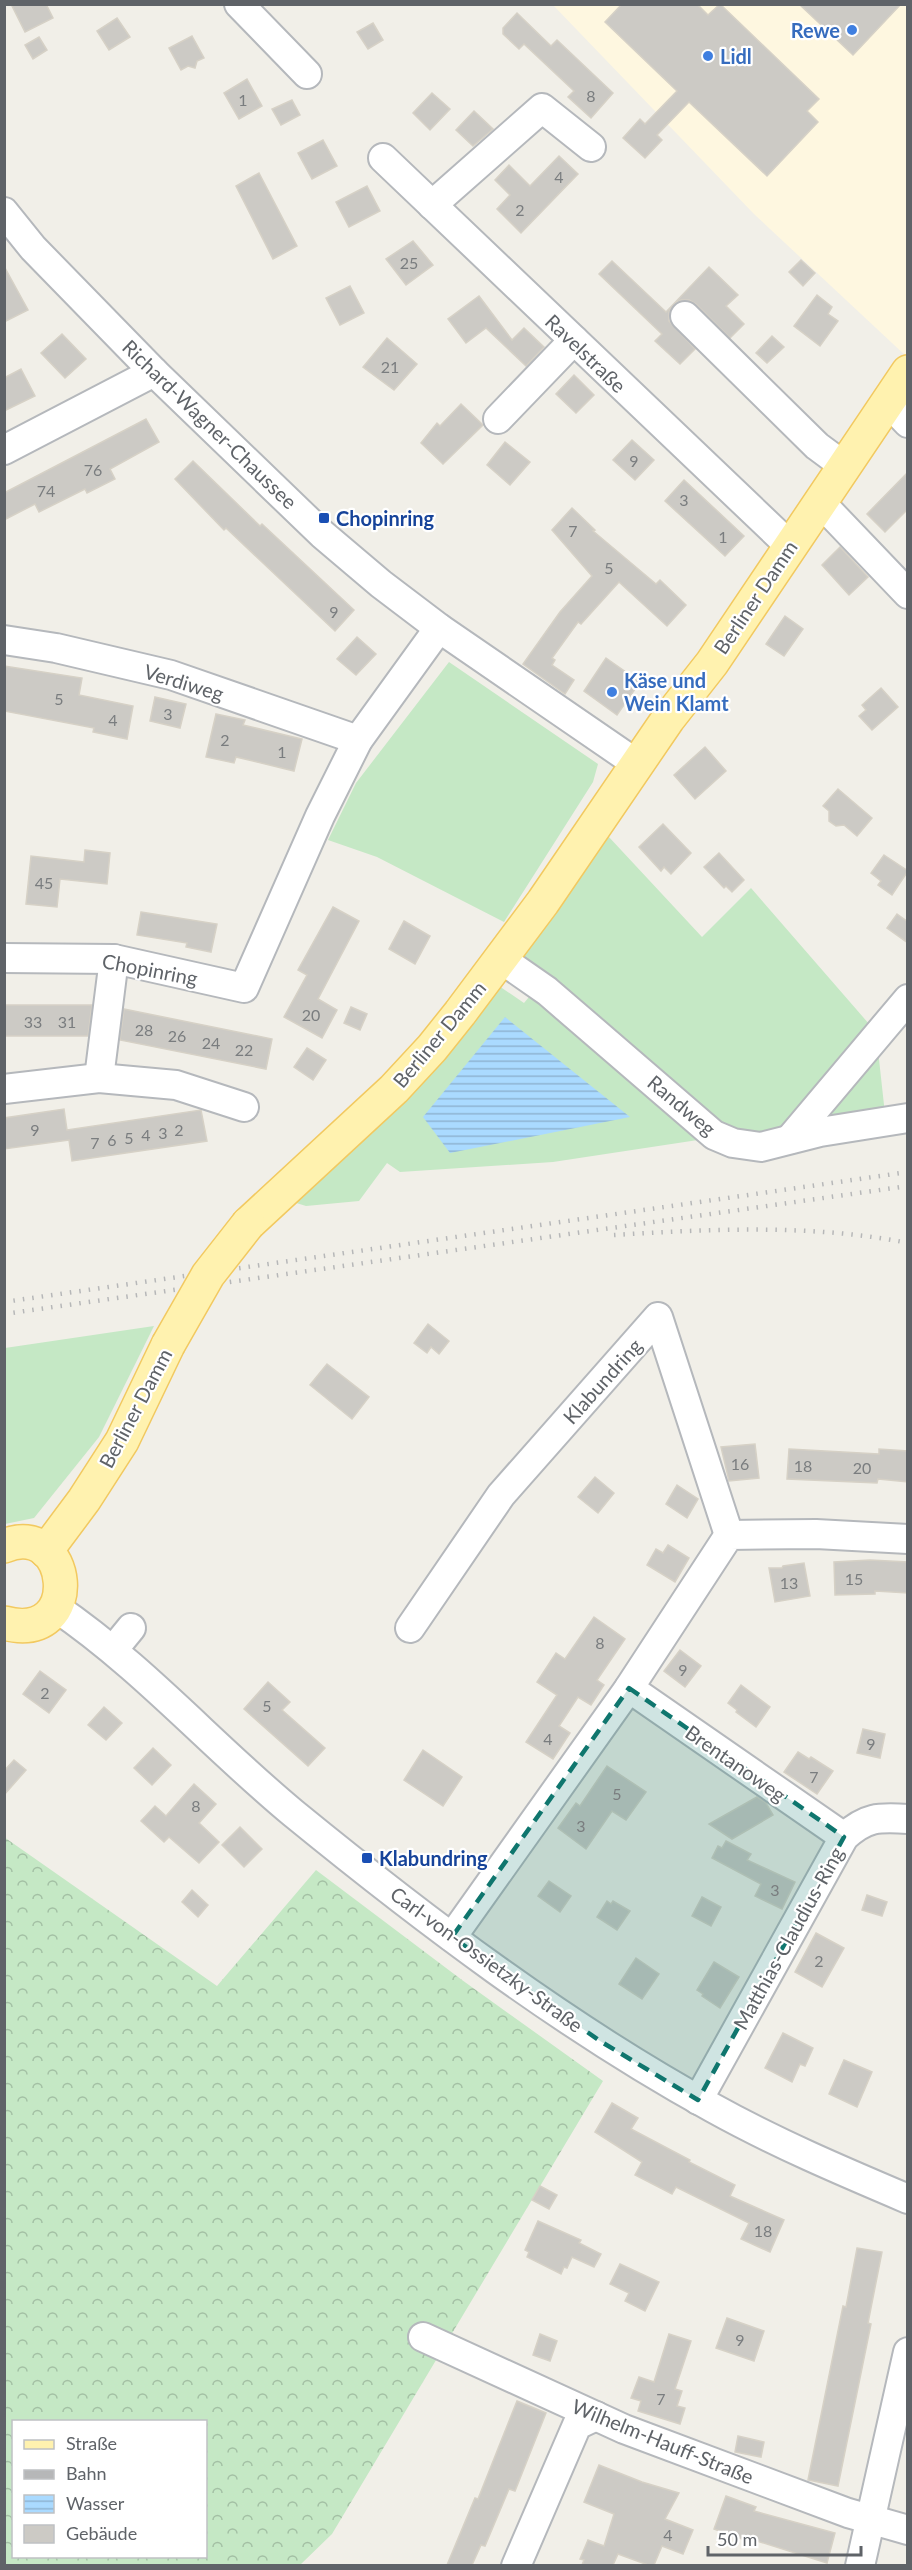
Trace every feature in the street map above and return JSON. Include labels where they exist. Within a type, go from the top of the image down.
[{"type":"main road","name":"Berliner Damm","points":[[46,1551],[84,1500],[122,1441],[168,1345],[208,1275],[248,1224],[394,1089],[432,1048],[501,959],[712,663],[844,466],[897,412],[908,372]]},
{"type":"main road","points":[[4,1546],[20,1542],[34,1545],[46,1551],[58,1565],[61,1574],[61,1590],[55,1607],[46,1616],[36,1622],[16,1625],[4,1623]]},
{"type":"street","points":[[239,4],[307,74]]},
{"type":"street","points":[[425,195],[542,108],[591,147]]},
{"type":"street","name":"Ravelstraße","points":[[383,159],[425,195],[573,340],[790,546]]},
{"type":"street","name":"Richard-Wagner-Chaussee","points":[[4,212],[33,248],[154,372],[322,534],[381,584],[439,628],[507,672],[638,764]]},
{"type":"street","points":[[685,316],[818,446],[844,466]]},
{"type":"street","points":[[498,419],[573,340]]},
{"type":"street","points":[[4,450],[154,372]]},
{"type":"street","points":[[820,502],[908,594]]},
{"type":"street","name":"Chopinring","points":[[4,958],[114,959],[244,988],[320,816],[358,740],[439,628]]},
{"type":"street","name":"Verdiweg","points":[[4,640],[56,648],[171,675],[358,740]]},
{"type":"street","points":[[99,1078],[114,959]]},
{"type":"street","name":"Randweg","points":[[501,959],[547,991],[714,1135],[733,1143],[761,1147],[820,1132],[908,1119]]},
{"type":"street","points":[[790,1139],[908,999]]},
{"type":"street","points":[[4,1089],[99,1078],[176,1085],[244,1107]]},
{"type":"street","name":"Klabundring","points":[[410,1628],[501,1495],[658,1317],[729,1535]]},
{"type":"street","points":[[452,1937],[629,1688],[729,1535],[816,1534],[908,1539]]},
{"type":"street","name":"Carl-von-Ossietzky-Straße","points":[[55,1607],[112,1650],[287,1808],[452,1937],[600,2041],[698,2100],[799,2152],[908,2199]]},
{"type":"street","points":[[112,1650],[131,1628]]},
{"type":"street","name":"Brentanoweg","points":[[629,1688],[844,1837]]},
{"type":"street","name":"Matthias-Claudius-Ring","points":[[698,2100],[844,1837],[860,1822],[885,1818],[908,1819]]},
{"type":"street","name":"Wilhelm-Hauff-Straße","points":[[423,2337],[624,2429],[848,2513],[908,2530]]},
{"type":"street","points":[[860,2565],[908,2352]]},
{"type":"street","points":[[516,2565],[577,2425],[596,2416]]},
{"type":"highlighted area","points":[[629,1688],[844,1837],[698,2100],[600,2041],[452,1937]]},
{"type":"shaded area","points":[[553,5],[907,5],[907,357],[754,214]]},
{"type":"green space","points":[[449,662],[598,764],[593,782],[504,922],[377,857],[328,840],[356,783]]},
{"type":"green space","points":[[608,836],[702,937],[751,888],[876,1032],[885,1114],[788,1133],[736,1136],[520,958]]},
{"type":"green space","points":[[499,986],[524,1003],[534,991],[711,1138],[553,1162],[400,1172],[387,1163],[359,1201],[306,1206],[293,1202]]},
{"type":"green space","points":[[154,1326],[99,1437],[34,1518],[5,1524],[5,1348]]},
{"type":"green space","points":[[4,1837],[217,1986],[316,1870],[462,1980],[603,2081],[332,2534],[300,2565],[5,2565]]},
{"type":"water","points":[[505,1017],[630,1117],[450,1153],[423,1117]]},
{"type":"building","points":[[11,4],[46,4],[53,18],[25,32]]},
{"type":"building","name":"Lidl","points":[[622,4],[697,4],[708,15],[720,4],[819,99],[807,111],[818,122],[767,176],[689,102],[657,135],[662,140],[645,158],[623,138],[640,119],[645,124],[677,91],[605,22]]},
{"type":"building","name":"Rewe","points":[[799,4],[901,4],[853,55]]},
{"type":"building","points":[[517,13],[551,46],[557,40],[613,93],[591,118],[568,97],[574,91],[524,44],[519,49],[503,34],[503,28]]},
{"type":"building","points":[[117,18],[130,37],[109,50],[97,31]]},
{"type":"building","points":[[373,23],[383,40],[368,49],[357,32]]},
{"type":"building","points":[[192,36],[204,58],[197,61],[195,68],[188,66],[181,70],[169,48]]},
{"type":"building","points":[[39,37],[47,50],[33,59],[25,45]]},
{"type":"building","points":[[247,79],[262,106],[239,119],[224,93]]},
{"type":"building","points":[[432,93],[450,109],[430,130],[413,113]]},
{"type":"building","points":[[292,100],[300,115],[281,125],[272,109]]},
{"type":"building","points":[[474,111],[493,129],[473,146],[456,130]]},
{"type":"building","points":[[323,140],[337,166],[312,179],[298,153]]},
{"type":"building","points":[[559,156],[578,174],[521,233],[497,209],[510,195],[495,180],[509,165],[530,186]]},
{"type":"building","points":[[259,173],[297,246],[273,259],[236,186]]},
{"type":"building","points":[[367,186],[380,211],[349,227],[336,202]]},
{"type":"building","points":[[413,241],[433,265],[406,285],[386,259]]},
{"type":"building","points":[[801,260],[815,273],[803,286],[789,272]]},
{"type":"building","points":[[612,261],[666,312],[709,267],[738,295],[726,306],[744,324],[730,338],[696,304],[689,300],[681,300],[674,304],[669,312],[669,321],[695,349],[680,364],[655,341],[662,334],[599,274]]},
{"type":"building","points":[[4,266],[28,310],[4,322]]},
{"type":"building","points":[[350,286],[364,313],[340,325],[326,298]]},
{"type":"building","points":[[817,295],[832,307],[828,314],[838,321],[820,346],[794,326]]},
{"type":"building","points":[[479,296],[512,340],[524,328],[544,347],[526,366],[486,328],[466,343],[448,319]]},
{"type":"building","points":[[62,334],[86,359],[65,378],[41,353]]},
{"type":"building","points":[[772,336],[784,347],[767,363],[756,353]]},
{"type":"building","points":[[387,338],[417,364],[394,390],[363,367]]},
{"type":"building","points":[[21,369],[35,396],[4,411],[4,378]]},
{"type":"building","points":[[574,375],[594,395],[576,413],[556,394]]},
{"type":"building","points":[[461,404],[483,425],[443,464],[421,443],[437,423],[440,426]]},
{"type":"building","points":[[146,419],[159,442],[110,469],[115,479],[87,493],[85,489],[39,512],[35,504],[4,520],[4,493]]},
{"type":"building","points":[[632,440],[654,460],[635,480],[613,460]]},
{"type":"building","points":[[505,442],[530,462],[510,485],[487,465]]},
{"type":"building","points":[[193,461],[260,526],[262,524],[354,610],[335,631],[226,528],[224,530],[175,479]]},
{"type":"building","points":[[908,472],[908,509],[885,532],[867,514]]},
{"type":"building","points":[[684,480],[744,536],[725,556],[665,501]]},
{"type":"building","points":[[572,508],[595,530],[593,531],[656,584],[660,580],[686,605],[667,626],[619,582],[581,624],[578,622],[552,658],[555,660],[552,665],[574,680],[565,694],[523,664],[560,612],[592,576],[552,530]]},
{"type":"building","points":[[840,547],[868,577],[849,595],[822,565]]},
{"type":"building","points":[[785,616],[803,629],[784,656],[766,644]]},
{"type":"building","points":[[357,637],[376,654],[356,675],[337,659]]},
{"type":"building","name":"Käse und Wein Klamt","points":[[606,658],[640,682],[617,715],[584,691]]},
{"type":"building","points":[[4,666],[82,678],[79,695],[133,706],[127,739],[93,732],[94,728],[4,711]]},
{"type":"building","points":[[881,688],[898,707],[872,730],[859,716],[866,710],[862,705]]},
{"type":"building","points":[[155,697],[186,704],[180,728],[150,721]]},
{"type":"building","points":[[216,714],[245,720],[243,725],[302,739],[294,771],[236,757],[234,763],[206,757]]},
{"type":"building","points":[[705,747],[726,771],[695,799],[674,775]]},
{"type":"building","points":[[838,789],[872,818],[857,836],[844,825],[836,826],[829,821],[829,811],[823,806]]},
{"type":"building","points":[[663,824],[691,853],[671,874],[664,867],[661,871],[639,847]]},
{"type":"building","points":[[85,850],[110,853],[107,884],[60,879],[57,907],[26,904],[31,856],[84,862]]},
{"type":"building","points":[[719,853],[744,880],[732,892],[726,886],[724,888],[704,867]]},
{"type":"building","points":[[884,855],[908,871],[892,895],[878,885],[881,881],[871,873]]},
{"type":"building","points":[[333,907],[359,921],[318,999],[337,1010],[322,1038],[284,1017],[307,975],[298,970]]},
{"type":"building","points":[[141,912],[217,924],[211,952],[186,947],[187,943],[137,935]]},
{"type":"building","points":[[897,914],[908,922],[908,943],[887,928]]},
{"type":"building","points":[[404,921],[430,936],[415,964],[389,949]]},
{"type":"building","points":[[4,1005],[92,1005],[88,1036],[4,1036]]},
{"type":"building","points":[[351,1007],[367,1014],[360,1030],[344,1023]]},
{"type":"building","points":[[124,1009],[272,1039],[266,1069],[120,1040]]},
{"type":"building","points":[[307,1048],[326,1060],[313,1080],[294,1067]]},
{"type":"building","points":[[64,1109],[67,1130],[201,1110],[207,1141],[72,1161],[69,1140],[4,1149],[4,1118]]},
{"type":"building","points":[[428,1324],[449,1341],[439,1354],[431,1347],[427,1353],[414,1343]]},
{"type":"building","points":[[327,1364],[369,1397],[352,1419],[310,1385]]},
{"type":"building","points":[[755,1444],[759,1478],[729,1481],[721,1447]]},
{"type":"building","points":[[789,1449],[879,1454],[879,1449],[908,1451],[908,1482],[878,1479],[877,1483],[787,1479]]},
{"type":"building","points":[[595,1477],[614,1493],[598,1513],[578,1497]]},
{"type":"building","points":[[677,1485],[698,1499],[687,1518],[666,1504]]},
{"type":"building","points":[[668,1545],[689,1558],[675,1582],[647,1565],[656,1549],[663,1553]]},
{"type":"building","points":[[870,1560],[908,1562],[908,1593],[875,1591],[875,1594],[835,1595],[834,1562]]},
{"type":"building","points":[[804,1563],[810,1596],[775,1602],[769,1568],[782,1568]]},
{"type":"building","points":[[594,1617],[625,1639],[597,1680],[604,1685],[591,1705],[578,1697],[559,1726],[570,1733],[553,1759],[526,1742],[557,1695],[537,1682],[556,1653],[565,1659]]},
{"type":"building","points":[[680,1650],[701,1666],[685,1687],[664,1671]]},
{"type":"building","points":[[40,1671],[66,1690],[49,1713],[23,1694]]},
{"type":"building","points":[[268,1682],[290,1702],[282,1710],[325,1748],[308,1766],[244,1709]]},
{"type":"building","points":[[741,1685],[770,1707],[756,1727],[728,1703]]},
{"type":"building","points":[[104,1707],[122,1723],[106,1740],[88,1725]]},
{"type":"building","points":[[863,1729],[885,1734],[880,1758],[857,1753]]},
{"type":"building","points":[[153,1748],[171,1765],[152,1785],[134,1768]]},
{"type":"building","points":[[423,1750],[462,1777],[443,1806],[404,1780]]},
{"type":"building","points":[[798,1752],[809,1759],[811,1757],[833,1771],[817,1794],[784,1772]]},
{"type":"building","points":[[14,1760],[26,1770],[4,1795],[4,1771]]},
{"type":"building","points":[[607,1766],[646,1792],[626,1820],[612,1811],[586,1849],[558,1828],[576,1803],[580,1806]]},
{"type":"building","points":[[194,1784],[216,1804],[199,1823],[219,1842],[199,1863],[169,1837],[164,1842],[141,1821],[155,1806],[166,1816]]},
{"type":"building","points":[[757,1797],[766,1803],[773,1815],[732,1839],[709,1824]]},
{"type":"building","points":[[240,1827],[262,1849],[244,1867],[222,1845]]},
{"type":"building","points":[[726,1841],[751,1854],[747,1860],[795,1882],[782,1909],[755,1896],[761,1884],[712,1858],[718,1846],[722,1848]]},
{"type":"building","points":[[549,1881],[571,1896],[560,1912],[538,1896]]},
{"type":"building","points":[[192,1890],[208,1905],[198,1917],[182,1902]]},
{"type":"building","points":[[867,1895],[887,1902],[882,1916],[862,1910]]},
{"type":"building","points":[[702,1897],[721,1907],[711,1926],[692,1916]]},
{"type":"building","points":[[607,1901],[611,1904],[613,1901],[630,1911],[617,1930],[597,1917]]},
{"type":"building","points":[[816,1933],[844,1948],[822,1987],[795,1972]]},
{"type":"building","points":[[636,1958],[659,1974],[642,1999],[619,1984]]},
{"type":"building","points":[[714,1962],[739,1977],[720,2008],[697,1990]]},
{"type":"building","points":[[783,2033],[813,2048],[805,2066],[800,2064],[792,2082],[765,2068]]},
{"type":"building","points":[[844,2060],[872,2072],[857,2107],[829,2094]]},
{"type":"building","points":[[612,2103],[638,2118],[631,2129],[735,2185],[730,2196],[784,2220],[770,2252],[741,2239],[749,2223],[676,2187],[672,2194],[635,2175],[642,2162],[595,2132]]},
{"type":"building","points":[[540,2186],[557,2195],[549,2209],[532,2200]]},
{"type":"building","points":[[538,2221],[581,2240],[579,2243],[601,2254],[594,2267],[572,2257],[561,2274],[527,2257],[529,2252],[525,2250]]},
{"type":"building","points":[[857,2248],[882,2252],[868,2323],[871,2324],[838,2486],[808,2480]]},
{"type":"building","points":[[620,2264],[659,2282],[645,2311],[625,2301],[629,2293],[610,2284]]},
{"type":"building","points":[[727,2318],[764,2331],[754,2361],[716,2348]]},
{"type":"building","points":[[540,2334],[557,2341],[550,2361],[533,2355]]},
{"type":"building","points":[[669,2334],[691,2341],[675,2389],[682,2391],[677,2406],[685,2408],[680,2424],[638,2411],[641,2401],[631,2398],[639,2377],[654,2382]]},
{"type":"building","points":[[517,2401],[546,2413],[515,2491],[509,2489],[485,2546],[481,2545],[472,2565],[447,2565],[475,2498],[478,2499]]},
{"type":"building","points":[[738,2436],[764,2442],[761,2457],[735,2452]]},
{"type":"building","points":[[599,2465],[642,2482],[679,2493],[665,2519],[693,2530],[683,2554],[662,2546],[654,2565],[618,2554],[613,2565],[582,2565],[584,2560],[580,2559],[588,2540],[604,2546],[614,2514],[584,2502]]},
{"type":"building","points":[[726,2496],[756,2507],[754,2511],[835,2533],[827,2563],[757,2541],[756,2544],[714,2529]]},
{"type":"railway","points":[[4,1302],[908,1172]]},
{"type":"railway","points":[[4,1314],[908,1186]]},
{"type":"railway","points":[[614,1235],[724,1230],[798,1231],[836,1233],[908,1243]]},
{"type":"place","name":"Rewe","points":[[852,30]]},
{"type":"place","name":"Lidl","points":[[708,56]]},
{"type":"place","name":"Chopinring","points":[[324,518]]},
{"type":"place","name":"Käse und Wein Klamt","points":[[612,692]]},
{"type":"place","name":"Klabundring","points":[[367,1858]]}]
